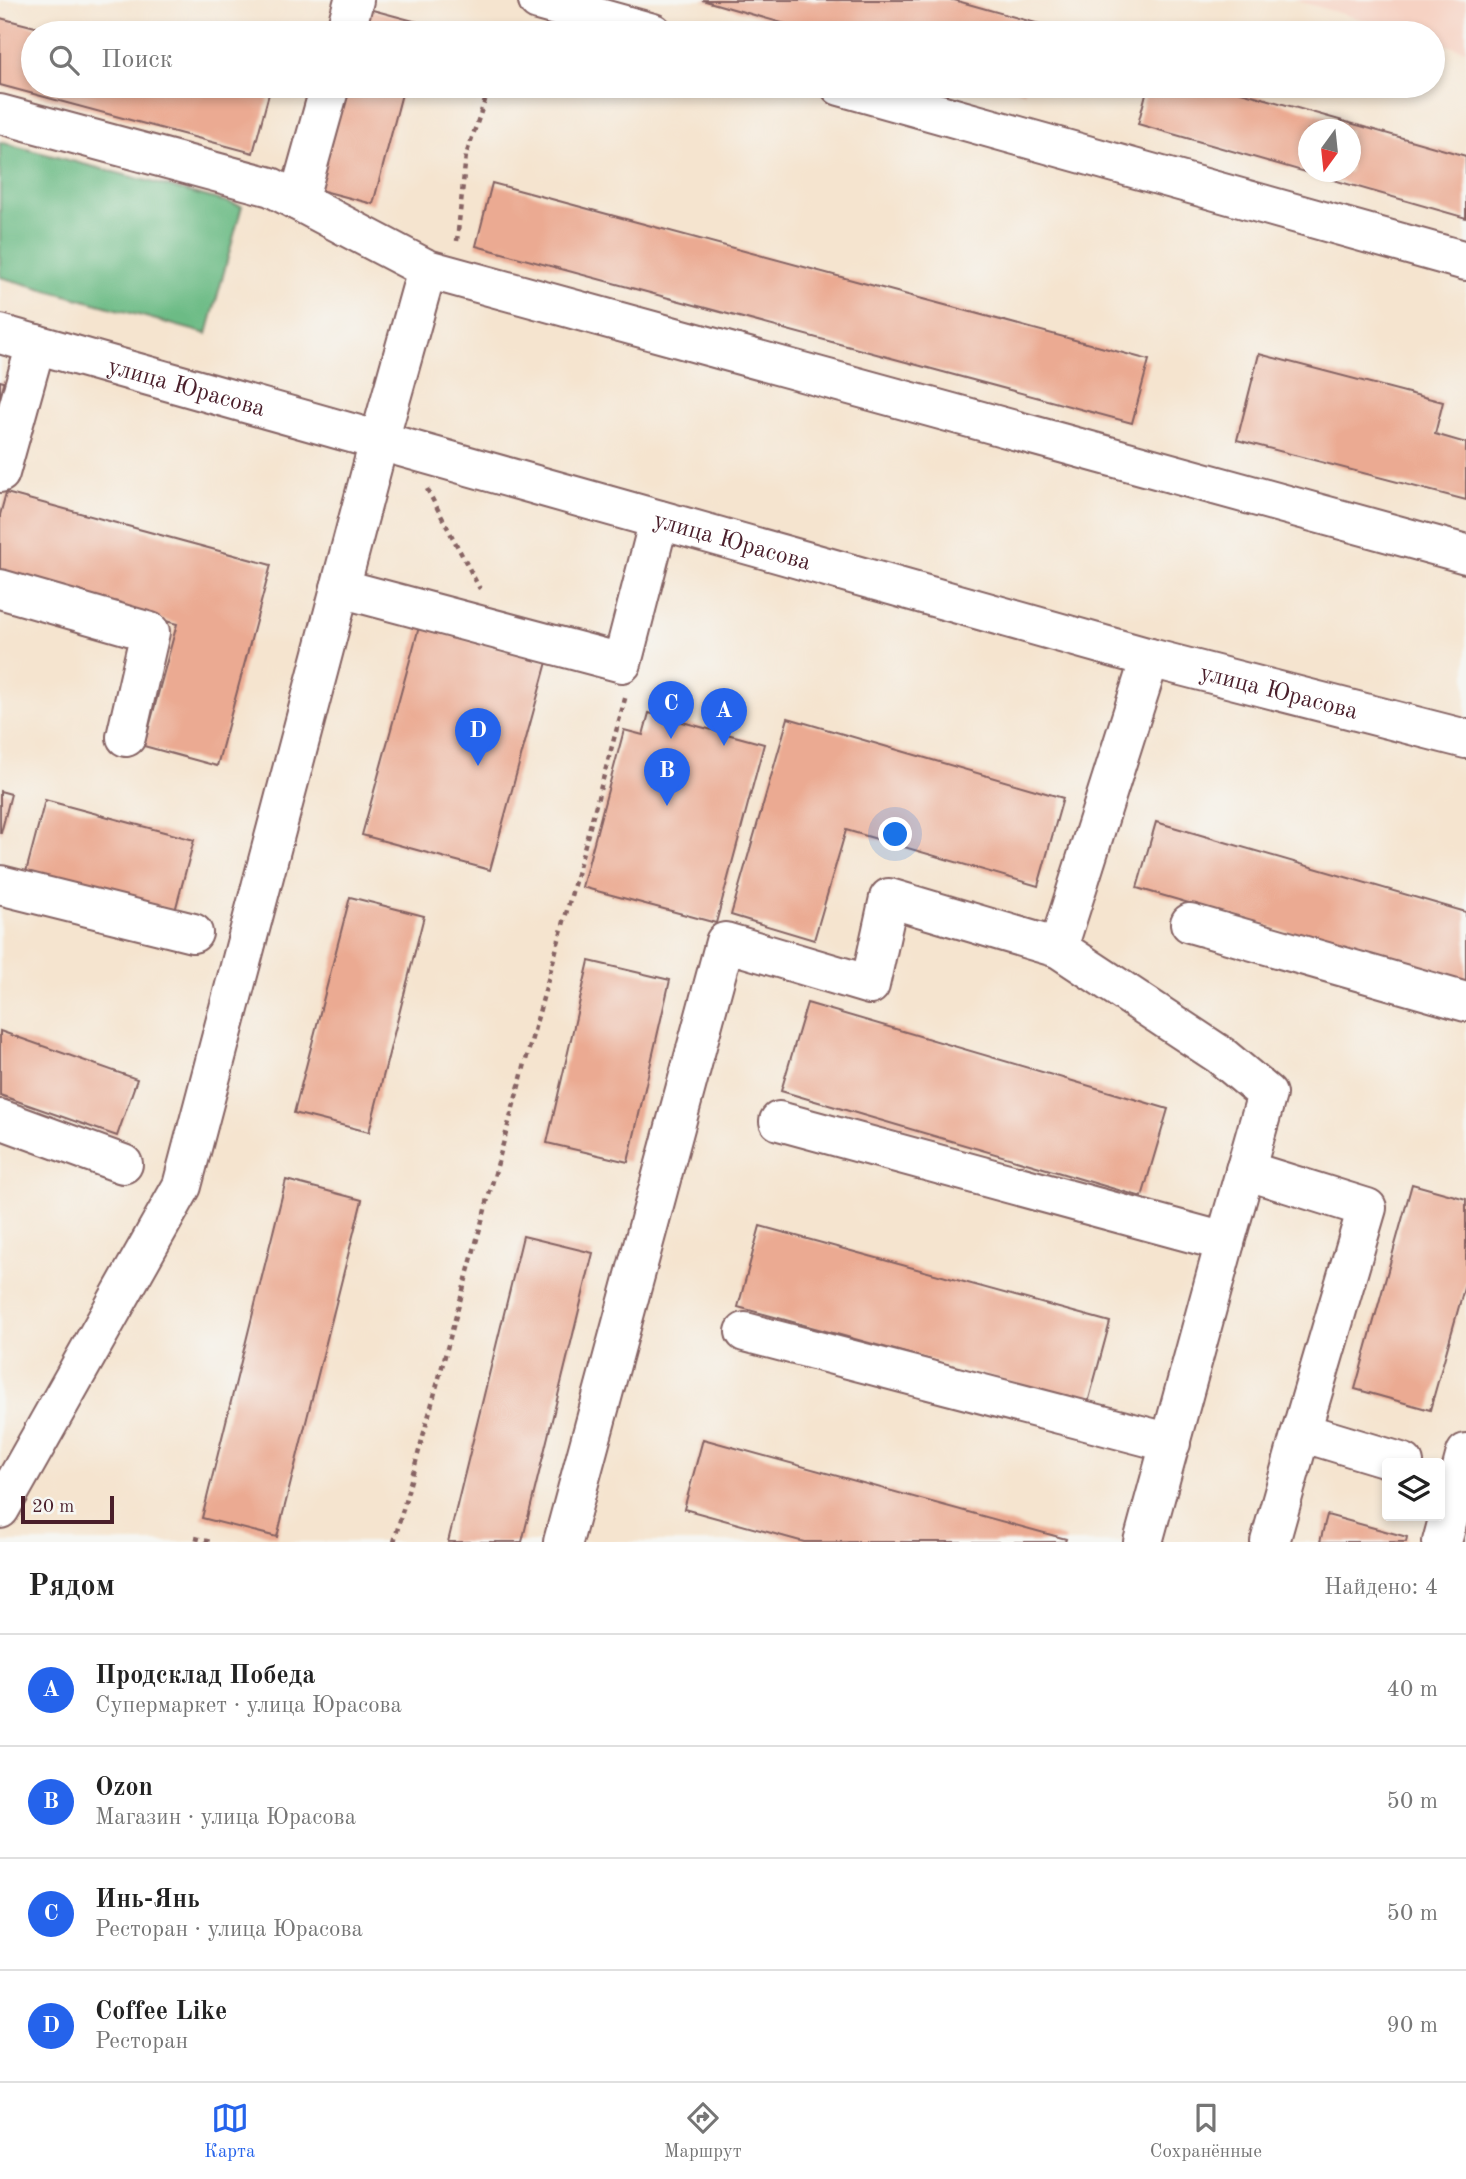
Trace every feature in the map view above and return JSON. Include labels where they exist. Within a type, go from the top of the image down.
[{"type":"street","points":[[348,21],[354,0]]},
{"type":"street","points":[[538,1],[610,21]]},
{"type":"street","points":[[298,201],[327,98]]},
{"type":"street","points":[[883,98],[1466,261]]},
{"type":"street","points":[[0,114],[271,187],[440,273],[1466,554]]},
{"type":"street","points":[[0,1509],[182,1186],[340,588],[394,446],[440,273]]},
{"type":"street","points":[[0,473],[18,339]]},
{"type":"street","name":"улица Юрасова","points":[[18,339],[1150,658],[1466,739]]},
{"type":"street","points":[[340,588],[622,663],[659,520]]},
{"type":"street","points":[[0,589],[150,632],[126,737]]},
{"type":"street","points":[[1058,948],[1150,658]]},
{"type":"street","points":[[0,885],[194,933]]},
{"type":"street","points":[[564,1542],[725,942],[870,985],[889,898],[1058,948],[1220,1055],[1267,1094],[1143,1542]]},
{"type":"street","points":[[1190,923],[1466,1002]]},
{"type":"street","points":[[0,1119],[123,1164]]},
{"type":"street","points":[[779,1121],[1225,1242]]},
{"type":"street","points":[[1245,1171],[1367,1208],[1270,1542]]},
{"type":"street","points":[[745,1332],[1171,1443]]},
{"type":"street","points":[[1301,1432],[1387,1458]]},
{"type":"street","points":[[1442,1542],[1455,1469]]},
{"type":"path","points":[[440,273],[466,155],[486,98]]},
{"type":"path","points":[[394,446],[433,504],[503,631]]},
{"type":"path","points":[[394,1542],[628,686],[622,663]]},
{"type":"path","points":[[195,1538],[211,1542]]},
{"type":"shaded area","points":[[1295,0],[1466,0],[1466,50],[1445,44],[1445,21],[1367,21]]},
{"type":"green space","points":[[0,142],[242,206],[207,334],[0,277]]},
{"type":"building","points":[[702,0],[954,0],[1029,21],[775,21]]},
{"type":"building","points":[[365,8],[414,21],[362,21]]},
{"type":"building","points":[[0,18],[21,23],[21,91],[0,85]]},
{"type":"building","points":[[48,98],[268,98],[253,153]]},
{"type":"building","points":[[341,98],[401,98],[373,204],[316,189]]},
{"type":"building","points":[[1145,98],[1262,98],[1336,119],[1298,119],[1298,170],[1138,124]]},
{"type":"building","points":[[1361,126],[1466,156],[1466,218],[1340,182],[1361,182]]},
{"type":"building","points":[[492,183],[1149,360],[1132,423],[476,246]]},
{"type":"building","points":[[1259,354],[1443,402],[1435,434],[1466,443],[1466,500],[1237,440]]},
{"type":"building","points":[[0,381],[11,384],[0,423]]},
{"type":"building","points":[[6,493],[271,565],[217,766],[144,746],[177,624],[0,576],[0,515]]},
{"type":"building","points":[[419,627],[547,662],[490,870],[362,835]]},
{"type":"building","points":[[649,713],[764,744],[716,923],[582,887],[624,730],[643,735]]},
{"type":"building","points":[[788,718],[1063,798],[1038,886],[846,830],[814,940],[731,915]]},
{"type":"building","points":[[0,791],[11,794],[1,833],[0,833]]},
{"type":"building","points":[[45,800],[194,840],[175,911],[26,872]]},
{"type":"building","points":[[1156,822],[1466,912],[1466,983],[1137,888]]},
{"type":"building","points":[[350,897],[424,916],[369,1132],[294,1113]]},
{"type":"building","points":[[589,961],[670,980],[628,1162],[547,1143]]},
{"type":"building","points":[[807,1003],[1168,1109],[1142,1197],[781,1091]]},
{"type":"building","points":[[0,1031],[137,1079],[117,1136],[0,1095]]},
{"type":"building","points":[[286,1180],[362,1200],[277,1537],[202,1518]]},
{"type":"building","points":[[1412,1184],[1466,1199],[1466,1281],[1430,1410],[1355,1389]]},
{"type":"building","points":[[760,1226],[1110,1322],[1088,1403],[738,1307]]},
{"type":"building","points":[[523,1236],[593,1253],[522,1542],[448,1542]]},
{"type":"building","points":[[703,1439],[1066,1539],[1065,1542],[804,1542],[684,1509]]},
{"type":"building","points":[[1327,1515],[1407,1537],[1406,1542],[1320,1542]]},
{"type":"place","name":"Инь-Янь","points":[[671,739]]},
{"type":"place","name":"Продсклад Победа","points":[[724,746]]},
{"type":"place","name":"Coffee Like","points":[[478,766]]},
{"type":"place","name":"Ozon","points":[[667,806]]}]
